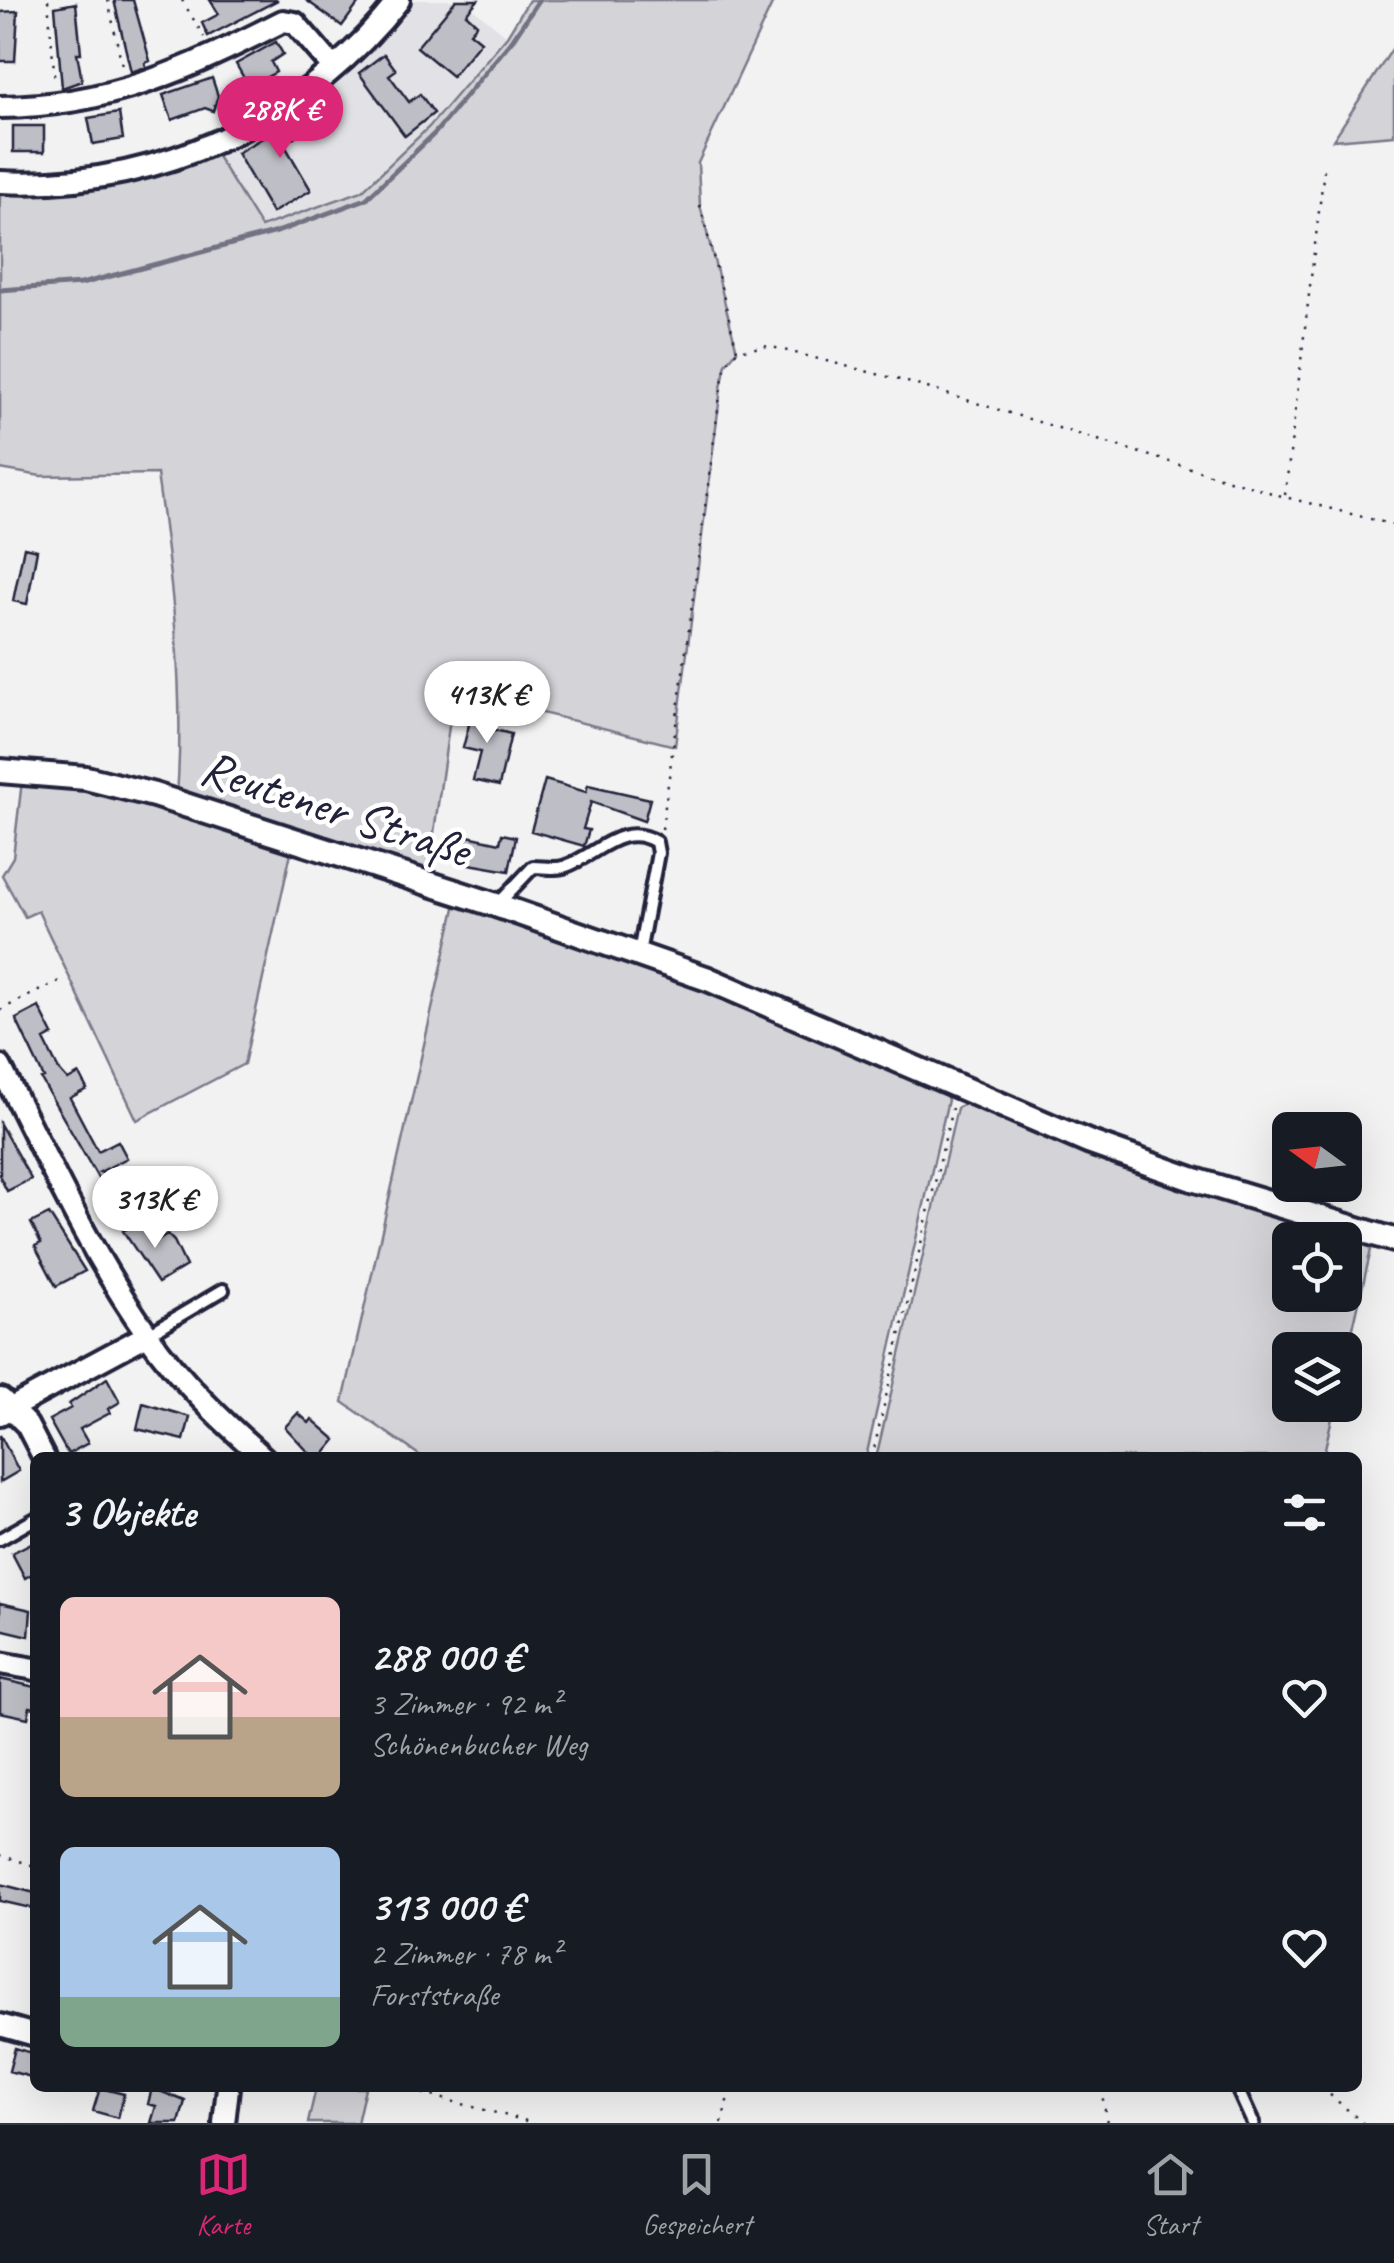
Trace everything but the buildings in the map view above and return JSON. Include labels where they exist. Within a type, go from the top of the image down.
[{"type":"street","points":[[0,182],[97,179],[178,158],[267,118],[333,67],[399,0]]},
{"type":"street","points":[[0,107],[58,106],[129,91],[215,55],[282,21],[290,21],[333,67]]},
{"type":"street","name":"Reutener Straße","points":[[0,771],[86,778],[154,796],[496,905],[639,954],[1088,1142],[1192,1179],[1394,1240]]},
{"type":"street","points":[[0,1066],[86,1234],[147,1334],[195,1392],[258,1452]]},
{"type":"street","points":[[41,1452],[27,1425],[3,1407],[147,1334]]},
{"type":"street","points":[[0,1662],[30,1668]]},
{"type":"street","points":[[0,2025],[30,2034]]},
{"type":"street","points":[[224,2123],[228,2092]]},
{"type":"lane","points":[[496,905],[533,867],[565,867],[587,852],[633,834],[656,842],[656,867],[639,954]]},
{"type":"lane","points":[[147,1334],[223,1290]]},
{"type":"lane","points":[[0,1539],[30,1522]]},
{"type":"lane","points":[[1239,2092],[1253,2123]]},
{"type":"path","points":[[48,0],[58,106]]},
{"type":"path","points":[[108,0],[116,50],[129,91]]},
{"type":"path","points":[[182,0],[215,55]]},
{"type":"path","points":[[1285,497],[1324,169]]},
{"type":"path","points":[[700,206],[738,352]]},
{"type":"path","points":[[656,842],[675,746],[726,364],[738,352],[768,346],[904,382],[1285,497],[1394,525]]},
{"type":"path","points":[[0,1010],[61,980]]},
{"type":"path","points":[[873,1452],[957,1086]]},
{"type":"path","points":[[0,1855],[30,1864]]},
{"type":"path","points":[[417,2092],[534,2123]]},
{"type":"path","points":[[722,2123],[729,2092]]},
{"type":"path","points":[[1102,2092],[1108,2123]]},
{"type":"path","points":[[1327,2092],[1362,2123]]},
{"type":"shaded area","points":[[408,0],[463,0],[507,36],[429,127],[362,191],[260,227],[215,153],[270,125]]},
{"type":"shaded area","points":[[529,0],[774,0],[698,163],[700,205],[737,351],[726,364],[721,388],[675,746],[454,691],[428,875],[177,796],[178,675],[157,474],[41,476],[0,469],[0,190],[56,190],[110,184],[215,153],[261,227],[362,191],[429,127],[507,36]]},
{"type":"shaded area","points":[[1394,46],[1394,135],[1333,140]]},
{"type":"shaded area","points":[[22,781],[125,796],[292,848],[244,1064],[137,1120],[38,911],[25,917],[2,875],[13,857]]},
{"type":"shaded area","points":[[457,899],[636,961],[944,1090],[948,1100],[867,1452],[415,1452],[343,1402]]},
{"type":"shaded area","points":[[970,1100],[1319,1222],[1272,1222],[1272,1312],[1357,1312],[1352,1332],[1272,1332],[1272,1422],[1331,1422],[1324,1452],[877,1452],[957,1108]]},
{"type":"shaded area","points":[[1362,1237],[1373,1241],[1362,1289]]},
{"type":"shaded area","points":[[315,2092],[364,2092],[357,2123],[308,2123]]},
{"type":"waterway","points":[[0,290],[81,284],[277,232],[366,199],[435,133],[513,39],[539,0]]}]
